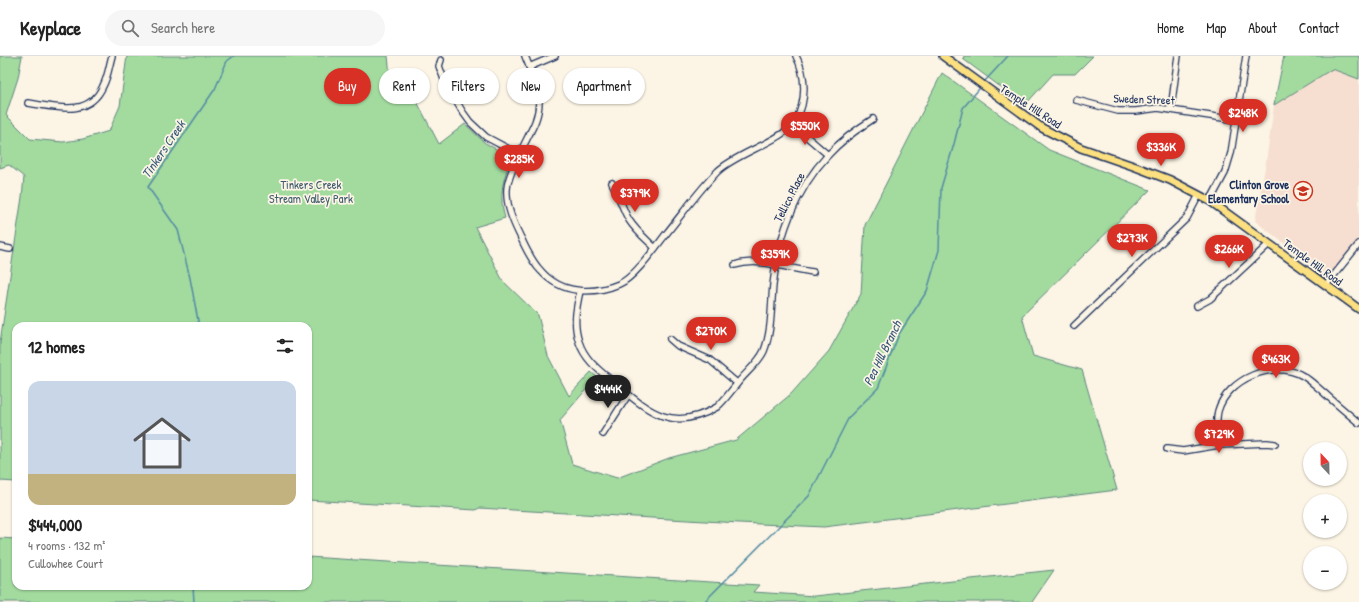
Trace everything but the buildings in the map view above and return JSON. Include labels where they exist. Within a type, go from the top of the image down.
[{"type":"main road","name":"Temple Hill Road","points":[[943,56],[1042,128],[1081,148],[1170,180],[1210,201],[1359,309]]},
{"type":"street","points":[[28,103],[67,108],[75,108],[88,104],[93,101],[103,86],[112,56]]},
{"type":"street","points":[[525,56],[535,78],[537,87],[537,116],[507,187],[508,206],[516,227],[534,262],[541,272],[562,286],[580,291],[599,291],[621,283],[627,279],[722,168],[744,153],[781,134],[792,124],[798,114],[804,90],[802,72],[796,56]]},
{"type":"street","points":[[529,67],[555,56]]},
{"type":"street","points":[[1171,110],[1178,56]]},
{"type":"street","points":[[1210,201],[1228,165],[1246,56]]},
{"type":"street","points":[[442,60],[439,66],[446,82],[462,111],[470,122],[486,137],[520,155]]},
{"type":"street","name":"Sweden Street","points":[[1076,100],[1118,111],[1136,111],[1158,108],[1236,120]]},
{"type":"street","name":"Tellico Place","points":[[580,291],[575,313],[575,322],[582,349],[594,366],[628,395],[654,413],[668,417],[687,418],[702,414],[717,407],[757,361],[766,345],[776,265],[785,227],[794,207],[811,177],[828,155],[858,129],[873,119]]},
{"type":"street","points":[[792,124],[828,155]]},
{"type":"street","points":[[612,183],[630,222],[655,248]]},
{"type":"street","points":[[1074,326],[1187,218],[1199,195]]},
{"type":"street","points":[[1197,306],[1210,299],[1269,244]]},
{"type":"street","points":[[1326,285],[1359,244]]},
{"type":"street","points":[[0,247],[10,249]]},
{"type":"street","points":[[735,265],[744,262],[752,262],[813,272]]},
{"type":"street","points":[[670,339],[678,346],[710,360],[737,383]]},
{"type":"street","points":[[1219,445],[1217,416],[1224,398],[1234,387],[1248,377],[1267,370],[1289,371],[1303,376],[1359,423]]},
{"type":"street","points":[[603,434],[628,395]]},
{"type":"street","points":[[1167,449],[1192,450],[1219,445],[1276,444]]},
{"type":"shaded area","points":[[1332,69],[1359,79],[1359,238],[1328,277],[1255,221],[1266,162],[1274,105]]},
{"type":"green space","name":"Tinkers Creek Stream Valley Park","points":[[0,56],[22,56],[18,78],[6,115],[30,139],[63,142],[83,139],[109,131],[120,106],[127,56],[388,56],[389,68],[379,68],[379,104],[418,104],[439,144],[465,124],[485,143],[507,155],[510,162],[502,190],[502,203],[505,218],[475,227],[503,281],[538,315],[548,356],[569,396],[591,372],[597,377],[560,420],[572,464],[617,478],[669,458],[736,440],[791,394],[829,351],[861,294],[865,225],[942,73],[1049,150],[1150,190],[1022,316],[1033,356],[1082,370],[1117,490],[824,527],[312,500],[312,322],[12,322],[12,482],[0,481],[0,342],[24,177],[9,165],[0,168]]},
{"type":"green space","points":[[964,56],[1093,56],[1075,74],[1053,74],[1025,105],[963,59]]},
{"type":"green space","points":[[1284,56],[1359,56],[1359,79],[1332,69],[1274,105]]},
{"type":"green space","points":[[0,538],[12,539],[12,590],[312,590],[312,557],[759,585],[753,592],[815,596],[1054,570],[1032,602],[0,602]]},
{"type":"waterway","name":"Tinkers Creek","points":[[198,322],[190,278],[178,230],[148,187],[215,89],[227,61],[234,56]]},
{"type":"waterway","name":"Pea Hill Branch","points":[[984,82],[1008,56]]},
{"type":"waterway","name":"Pea Hill Branch","points":[[704,602],[809,496],[849,417],[878,388],[899,334],[927,291],[939,250],[941,188],[963,108],[979,89]]},
{"type":"waterway","name":"Tinkers Creek","points":[[193,590],[194,602]]},
{"type":"place","name":"Clinton Grove Elementary School","points":[[1303,191]]}]
